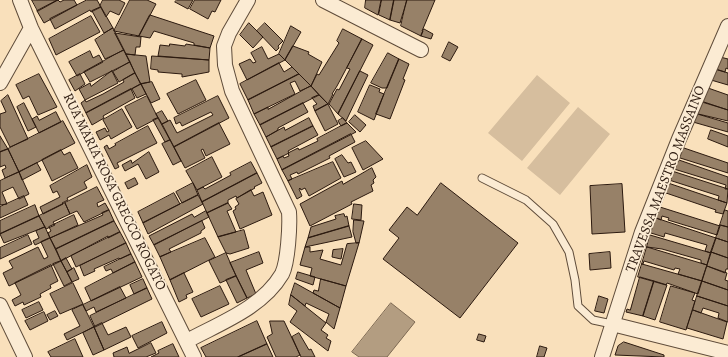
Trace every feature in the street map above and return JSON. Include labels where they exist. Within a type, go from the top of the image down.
[{"type":"street","name":"RUA MARIA ROSA GRECCO ROGATO","points":[[20,0],[31,28],[194,357]]},
{"type":"street","points":[[187,341],[253,305],[270,289],[283,272],[290,230],[289,212],[232,91],[225,66],[224,46],[248,0]]},
{"type":"street","points":[[322,0],[421,50]]},
{"type":"street","name":"TRAVESSA MAESTRO MASSAINO","points":[[602,357],[642,232],[679,139],[728,26]]},
{"type":"street","points":[[0,83],[31,28]]},
{"type":"street","points":[[0,305],[25,357]]},
{"type":"street","points":[[612,324],[728,353]]},
{"type":"lane","points":[[482,178],[526,200],[553,224],[569,252],[575,280],[578,306],[593,320],[612,324]]},
{"type":"shaded area","points":[[537,75],[570,103],[522,161],[488,133]]},
{"type":"shaded area","points":[[578,107],[610,134],[560,195],[527,168]]},
{"type":"shaded area","points":[[391,303],[415,322],[387,357],[359,357],[352,352]]},
{"type":"building","points":[[32,0],[58,0],[38,11]]},
{"type":"building","points":[[58,0],[60,2],[64,0],[74,0],[77,5],[44,23],[37,11]]},
{"type":"building","points":[[87,0],[97,0],[101,7],[91,12],[90,10],[55,29],[50,19]]},
{"type":"building","points":[[103,0],[119,0],[125,3],[119,15],[110,11],[106,17],[100,6]]},
{"type":"building","points":[[130,0],[147,0],[156,4],[139,36],[114,31]]},
{"type":"building","points":[[177,0],[193,0],[188,9],[175,2]]},
{"type":"building","points":[[195,0],[221,0],[215,12],[212,11],[208,19],[190,9]]},
{"type":"building","points":[[366,0],[381,0],[378,15],[365,8]]},
{"type":"building","points":[[382,0],[394,0],[390,20],[379,15]]},
{"type":"building","points":[[394,0],[407,0],[400,23],[390,20]]},
{"type":"building","points":[[407,0],[435,0],[421,36],[401,26]]},
{"type":"building","points":[[101,7],[113,28],[104,33],[92,11]]},
{"type":"building","points":[[150,15],[214,36],[210,48],[194,45],[194,43],[154,31],[150,38],[139,36]]},
{"type":"building","points":[[91,16],[100,32],[56,55],[49,39]]},
{"type":"building","points":[[249,23],[263,37],[253,48],[240,35]]},
{"type":"building","points":[[265,23],[283,41],[278,46],[279,48],[276,51],[257,31]]},
{"type":"building","points":[[291,26],[301,32],[285,60],[279,54]]},
{"type":"building","points":[[113,28],[124,50],[105,59],[95,40]]},
{"type":"building","points":[[343,29],[362,39],[328,104],[311,86],[317,74],[319,75],[339,43],[337,41]]},
{"type":"building","points":[[424,29],[433,34],[431,39],[421,36]]},
{"type":"building","points":[[115,33],[141,37],[140,47],[136,47],[135,55],[126,54]]},
{"type":"building","points":[[362,39],[373,45],[338,114],[329,104],[337,89],[339,90],[350,69],[347,68]]},
{"type":"building","points":[[449,42],[458,47],[450,61],[442,57]]},
{"type":"building","points":[[170,44],[185,46],[186,44],[210,48],[209,60],[158,56],[160,45],[169,46]]},
{"type":"building","points":[[293,46],[309,52],[308,54],[322,62],[311,86],[285,60]]},
{"type":"building","points":[[262,47],[268,59],[279,54],[285,60],[247,80],[239,64],[250,59],[253,63],[256,62],[251,53]]},
{"type":"building","points":[[124,50],[130,62],[90,82],[84,72]]},
{"type":"building","points":[[90,51],[93,58],[99,55],[103,62],[77,76],[69,62]]},
{"type":"building","points":[[388,53],[399,59],[387,88],[382,88],[371,83]]},
{"type":"building","points":[[126,54],[146,56],[150,82],[141,84]]},
{"type":"building","points":[[152,56],[209,60],[209,72],[182,77],[182,74],[158,72],[158,70],[151,69]]},
{"type":"building","points":[[720,57],[728,59],[728,69],[726,68],[725,72],[715,69]]},
{"type":"building","points":[[399,59],[409,64],[403,79],[405,80],[390,119],[376,114]]},
{"type":"building","points":[[130,62],[135,73],[119,82],[113,72]]},
{"type":"building","points":[[279,63],[284,72],[292,67],[299,74],[248,100],[240,84]]},
{"type":"building","points":[[715,69],[728,73],[728,85],[711,80]]},
{"type":"building","points":[[112,71],[118,83],[85,100],[79,89],[90,83],[91,86]]},
{"type":"building","points":[[360,71],[368,75],[346,121],[338,114]]},
{"type":"building","points":[[135,73],[141,84],[86,113],[81,103],[85,100],[86,102],[103,94],[124,82],[123,80]]},
{"type":"building","points":[[39,74],[57,107],[38,115],[29,96],[23,99],[16,85]]},
{"type":"building","points":[[80,74],[85,84],[75,91],[69,80]]},
{"type":"building","points":[[299,74],[311,86],[300,91],[295,81],[290,83],[295,94],[254,114],[248,100]]},
{"type":"building","points":[[196,80],[206,100],[178,114],[167,94]]},
{"type":"building","points":[[152,82],[160,99],[151,103],[141,84]]},
{"type":"building","points":[[141,84],[146,94],[137,98],[132,89]]},
{"type":"building","points":[[370,85],[380,89],[379,92],[384,94],[374,120],[358,112]]},
{"type":"building","points":[[311,86],[319,95],[260,125],[254,114],[268,107],[268,109]]},
{"type":"building","points":[[708,88],[728,95],[728,110],[702,102]]},
{"type":"building","points":[[131,89],[135,98],[103,116],[104,118],[92,125],[86,113]]},
{"type":"building","points":[[8,95],[28,139],[10,147],[0,127],[0,114],[6,112],[1,101]]},
{"type":"building","points":[[319,95],[328,104],[315,111],[313,106],[317,104],[312,98]]},
{"type":"building","points":[[147,96],[158,118],[137,129],[125,107]]},
{"type":"building","points":[[218,96],[229,118],[174,147],[162,124],[170,120],[177,133],[213,115],[211,112],[182,126],[180,122],[176,124],[174,118]]},
{"type":"building","points":[[698,100],[728,110],[728,121],[694,113]]},
{"type":"building","points":[[24,103],[36,127],[28,131],[17,107]]},
{"type":"building","points":[[303,103],[308,112],[278,128],[278,130],[266,137],[260,125]]},
{"type":"building","points":[[328,104],[338,124],[325,131],[315,111]]},
{"type":"building","points":[[122,109],[132,127],[111,139],[109,135],[100,140],[96,132],[105,128],[107,132],[109,131],[103,120]]},
{"type":"building","points":[[162,111],[168,121],[162,124],[156,114]]},
{"type":"building","points":[[56,112],[61,122],[39,133],[32,119],[37,116],[39,120]]},
{"type":"building","points":[[694,113],[728,123],[728,132],[693,122]]},
{"type":"building","points":[[355,115],[366,125],[360,132],[349,122]]},
{"type":"building","points":[[158,118],[170,140],[165,142],[153,120]]},
{"type":"building","points":[[309,118],[313,126],[271,147],[266,137],[284,127],[285,130]]},
{"type":"building","points":[[343,118],[347,123],[341,126],[338,121]]},
{"type":"building","points":[[63,121],[75,143],[19,172],[8,149]]},
{"type":"building","points":[[219,123],[230,144],[206,156],[203,149],[201,150],[205,158],[185,168],[174,147]]},
{"type":"building","points":[[347,123],[356,132],[282,170],[277,159],[283,156],[284,158],[289,156],[288,153],[298,148],[299,150],[318,141],[317,139]]},
{"type":"building","points":[[148,126],[157,143],[117,163],[119,167],[115,169],[104,147],[107,145],[109,149],[116,145],[115,144]]},
{"type":"building","points":[[313,126],[318,135],[288,151],[289,153],[277,159],[271,147]]},
{"type":"building","points":[[711,130],[728,136],[728,147],[708,139]]},
{"type":"building","points":[[351,134],[355,142],[329,156],[330,158],[298,174],[297,172],[290,175],[292,179],[288,181],[282,170]]},
{"type":"building","points":[[0,136],[8,149],[0,152]]},
{"type":"building","points":[[170,140],[181,161],[173,165],[162,144]]},
{"type":"building","points":[[366,141],[383,159],[363,170],[352,148]]},
{"type":"building","points":[[681,147],[728,163],[728,173],[677,157]]},
{"type":"building","points":[[8,149],[19,172],[5,178],[2,170],[6,168],[5,165],[0,167],[0,152]]},
{"type":"building","points":[[61,150],[64,155],[70,152],[78,168],[52,181],[42,160]]},
{"type":"building","points":[[149,152],[159,172],[146,179],[138,164],[125,171],[122,165],[131,160],[132,163]]},
{"type":"building","points":[[342,155],[348,163],[351,162],[356,172],[344,177],[335,159]]},
{"type":"building","points":[[212,157],[222,177],[197,190],[186,171]]},
{"type":"building","points":[[676,159],[728,177],[728,189],[725,189],[726,185],[674,169]]},
{"type":"building","points":[[251,162],[257,173],[202,202],[197,190],[203,187],[205,189]]},
{"type":"building","points":[[333,162],[341,178],[309,196],[305,188],[301,190],[300,188],[299,189],[302,196],[297,199],[288,181]]},
{"type":"building","points":[[37,163],[41,170],[22,180],[19,172]]},
{"type":"building","points":[[87,165],[92,177],[84,182],[87,188],[67,198],[68,200],[62,203],[63,204],[43,214],[40,207],[60,197],[57,191],[53,193],[50,186]]},
{"type":"building","points":[[372,168],[376,177],[373,180],[374,183],[371,185],[373,191],[310,226],[300,204],[342,181],[343,184]]},
{"type":"building","points":[[672,171],[728,189],[727,203],[718,200],[719,196],[669,180]]},
{"type":"building","points":[[19,172],[29,194],[19,199],[13,187],[2,192],[7,204],[0,205],[0,181]]},
{"type":"building","points":[[257,173],[262,183],[237,198],[236,196],[228,200],[228,203],[207,213],[202,202]]},
{"type":"building","points":[[135,178],[138,184],[128,189],[125,183]]},
{"type":"building","points":[[193,183],[198,195],[182,203],[176,192]]},
{"type":"building","points":[[441,183],[518,243],[460,318],[383,259],[399,238],[389,230],[407,207],[417,215]]},
{"type":"building","points":[[668,183],[727,203],[723,214],[715,212],[716,210],[666,193],[663,195]]},
{"type":"building","points":[[622,184],[625,232],[592,234],[590,186]]},
{"type":"building","points":[[97,187],[104,200],[97,203],[98,207],[105,203],[109,210],[84,222],[77,211],[70,214],[65,203]]},
{"type":"building","points":[[251,190],[254,196],[263,192],[272,215],[240,229],[233,211],[239,204],[236,199]]},
{"type":"building","points":[[174,193],[180,204],[143,223],[138,212]]},
{"type":"building","points":[[198,195],[203,204],[148,234],[143,223]]},
{"type":"building","points":[[24,196],[28,205],[0,218],[0,207]]},
{"type":"building","points":[[65,203],[70,214],[53,222],[55,225],[46,229],[39,216]]},
{"type":"building","points":[[228,203],[232,209],[227,211],[236,232],[218,237],[207,213]]},
{"type":"building","points":[[354,204],[362,205],[361,220],[352,219]]},
{"type":"building","points":[[35,205],[39,216],[0,234],[0,221]]},
{"type":"building","points":[[660,207],[720,226],[717,235],[668,220],[669,218],[662,216],[661,220],[656,218]]},
{"type":"building","points":[[109,210],[114,221],[56,249],[50,238],[103,215],[102,213]]},
{"type":"building","points":[[725,210],[728,211],[728,227],[720,225]]},
{"type":"building","points":[[206,211],[209,217],[154,245],[149,236],[192,214],[194,217]]},
{"type":"building","points":[[344,214],[345,217],[347,216],[349,226],[308,238],[311,227],[336,219],[335,216]]},
{"type":"building","points":[[74,215],[78,225],[50,238],[48,233],[51,231],[49,227]]},
{"type":"building","points":[[39,216],[45,227],[4,243],[0,234]]},
{"type":"building","points":[[656,218],[716,238],[711,253],[705,251],[707,245],[665,233],[664,237],[651,233]]},
{"type":"building","points":[[354,220],[364,221],[359,243],[356,243],[353,232]]},
{"type":"building","points":[[114,221],[120,232],[108,238],[108,236],[61,261],[56,249]]},
{"type":"building","points":[[202,221],[205,228],[201,231],[201,233],[169,249],[171,252],[160,257],[154,245]]},
{"type":"building","points":[[720,225],[728,227],[728,242],[716,238]]},
{"type":"building","points":[[349,226],[352,237],[305,247],[308,238]]},
{"type":"building","points":[[45,227],[50,238],[35,245],[33,241],[39,238],[36,231]]},
{"type":"building","points":[[244,230],[249,248],[230,254],[226,253],[218,237]]},
{"type":"building","points":[[120,232],[126,243],[76,267],[71,256]]},
{"type":"building","points":[[28,235],[32,244],[0,259],[0,248]]},
{"type":"building","points":[[650,235],[711,253],[707,265],[701,263],[701,260],[662,249],[647,247]]},
{"type":"building","points":[[50,238],[61,261],[9,286],[3,273],[13,268],[9,261],[38,247],[44,259],[48,257],[41,242]]},
{"type":"building","points":[[205,238],[215,257],[170,280],[160,257]]},
{"type":"building","points":[[716,238],[728,242],[728,258],[711,252]]},
{"type":"building","points":[[126,243],[131,254],[94,269],[95,271],[84,276],[80,266]]},
{"type":"building","points":[[359,243],[346,286],[310,276],[312,268],[300,265],[305,247],[310,247],[310,252],[323,250],[320,259],[341,265],[347,244]]},
{"type":"building","points":[[647,247],[707,265],[702,281],[678,274],[680,269],[675,268],[674,270],[644,261],[642,264]]},
{"type":"building","points":[[343,249],[341,259],[332,257],[333,250]]},
{"type":"building","points":[[259,252],[263,263],[246,270],[256,294],[247,298],[230,263]]},
{"type":"building","points":[[610,252],[611,268],[590,270],[589,254]]},
{"type":"building","points":[[711,252],[728,258],[728,269],[726,269],[725,273],[707,266]]},
{"type":"building","points":[[226,253],[236,276],[220,283],[209,261]]},
{"type":"building","points":[[131,254],[135,262],[113,273],[111,269],[106,271],[104,267]]},
{"type":"building","points":[[66,258],[72,269],[67,272],[61,261]]},
{"type":"building","points":[[61,261],[72,282],[64,286],[53,264]]},
{"type":"building","points":[[135,262],[142,277],[91,301],[85,288]]},
{"type":"building","points":[[642,264],[702,281],[698,294],[667,283],[666,285],[638,277]]},
{"type":"building","points":[[51,265],[58,281],[50,285],[51,288],[40,294],[41,297],[24,305],[23,302],[15,306],[12,300],[21,295],[15,283]]},
{"type":"building","points":[[707,266],[727,273],[725,280],[728,281],[728,290],[702,281]]},
{"type":"building","points":[[74,268],[79,279],[72,282],[67,272]]},
{"type":"building","points":[[298,272],[315,277],[313,285],[296,279]]},
{"type":"building","points":[[184,273],[193,292],[186,295],[187,298],[179,302],[170,280]]},
{"type":"building","points":[[236,276],[247,298],[237,303],[226,280]]},
{"type":"building","points":[[640,277],[654,281],[643,316],[626,312],[627,309],[630,310]]},
{"type":"building","points":[[143,279],[147,288],[134,294],[130,285]]},
{"type":"building","points":[[321,279],[346,286],[340,308],[313,293],[314,290],[318,291]]},
{"type":"building","points":[[654,281],[667,285],[655,320],[643,316]]},
{"type":"building","points":[[702,281],[728,290],[728,306],[697,296]]},
{"type":"building","points":[[73,283],[83,304],[60,314],[50,294]]},
{"type":"building","points":[[295,283],[340,308],[334,329],[326,322],[329,314],[306,303],[305,306],[291,295]]},
{"type":"building","points":[[220,286],[229,304],[201,317],[192,299]]},
{"type":"building","points":[[671,286],[695,293],[692,300],[695,301],[686,330],[660,322]]},
{"type":"building","points":[[120,287],[126,298],[96,312],[94,307],[86,311],[83,305]]},
{"type":"building","points":[[147,288],[152,299],[95,327],[90,316]]},
{"type":"building","points":[[291,295],[326,323],[321,330],[328,335],[326,338],[331,341],[328,351],[290,322],[297,311],[289,305]]},
{"type":"building","points":[[599,296],[608,299],[604,313],[595,311]]},
{"type":"building","points":[[697,296],[728,306],[728,322],[718,318],[719,313],[703,308],[701,313],[693,310]]},
{"type":"building","points":[[39,302],[43,310],[26,318],[22,310]]},
{"type":"building","points":[[83,305],[94,327],[67,340],[64,334],[80,326],[72,310]]},
{"type":"building","points":[[693,310],[727,322],[723,339],[687,328]]},
{"type":"building","points":[[55,311],[58,316],[50,320],[47,315]]},
{"type":"building","points":[[44,312],[48,321],[30,330],[25,321]]},
{"type":"building","points":[[257,321],[267,344],[238,357],[206,357],[201,348]]},
{"type":"building","points":[[270,321],[284,321],[300,355],[296,357],[276,357],[267,337],[272,334]]},
{"type":"building","points":[[162,322],[167,333],[138,348],[132,336]]},
{"type":"building","points":[[102,323],[108,335],[126,327],[131,337],[104,350],[94,327]]},
{"type":"building","points":[[94,327],[104,350],[93,355],[83,333]]},
{"type":"building","points":[[299,333],[315,357],[301,357],[292,337]]},
{"type":"building","points":[[479,334],[486,336],[484,342],[477,340]]},
{"type":"building","points":[[75,339],[83,357],[51,357],[48,352]]},
{"type":"building","points":[[624,342],[664,355],[664,357],[615,355],[618,346]]},
{"type":"building","points":[[151,343],[156,353],[146,357],[114,357],[113,353],[127,347],[129,353]]},
{"type":"building","points":[[173,344],[179,357],[151,357],[159,353],[158,351]]},
{"type":"building","points":[[267,344],[273,357],[238,357]]},
{"type":"building","points":[[540,346],[547,348],[544,357],[537,357]]}]
